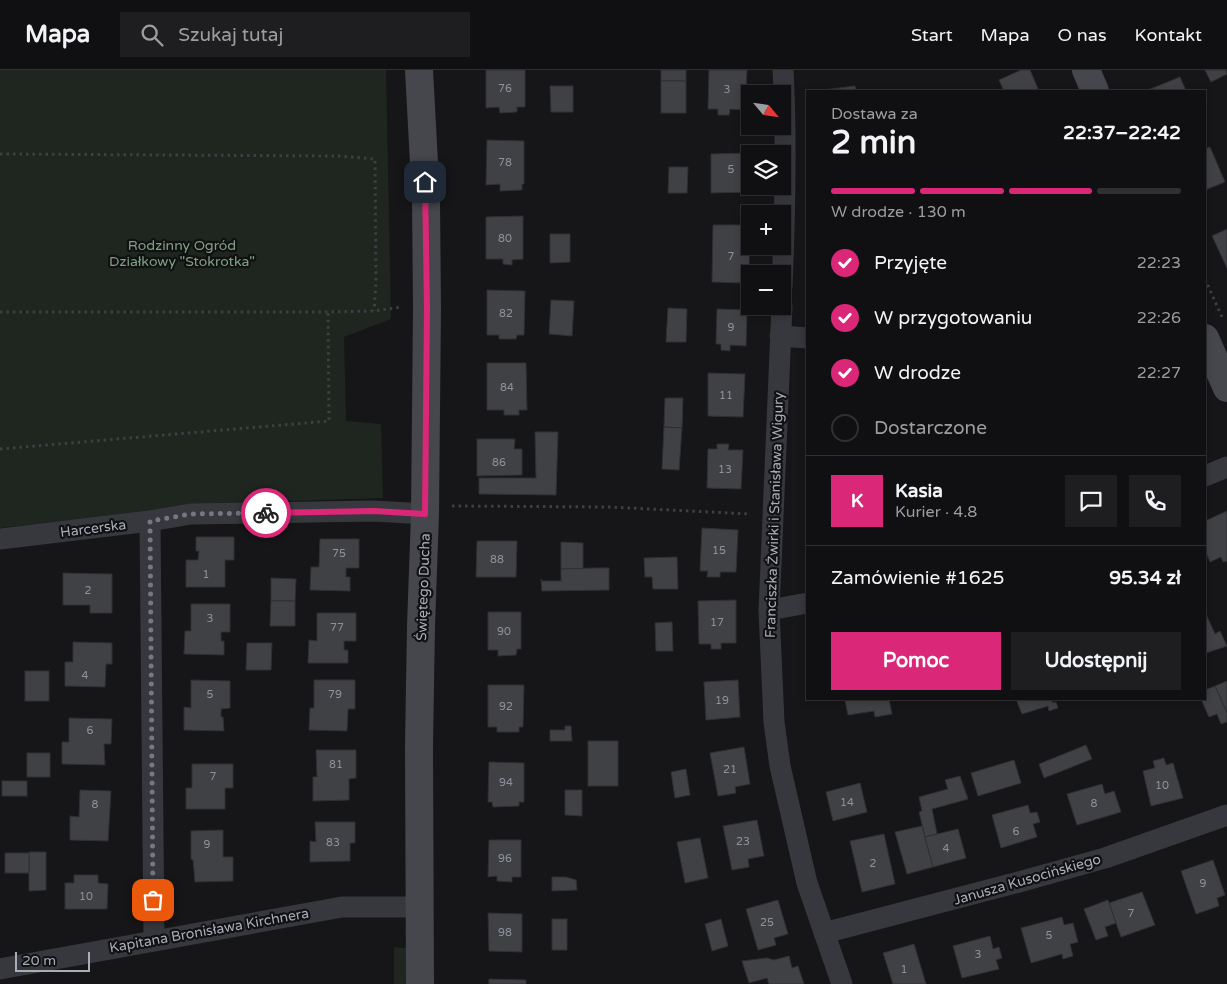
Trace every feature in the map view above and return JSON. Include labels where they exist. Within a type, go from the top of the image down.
[{"type":"street","name":"Świętego Ducha","points":[[419,70],[426,200],[427,308],[436,510],[420,626],[420,984]]},
{"type":"street","points":[[783,70],[785,102],[783,265]]},
{"type":"street","points":[[1086,70],[1096,90]]},
{"type":"street","name":"Franciszka Żwirki i Stanisława Wigury","points":[[781,315],[769,610],[774,722],[780,766],[807,883],[842,984]]},
{"type":"street","points":[[1214,329],[1227,388]]},
{"type":"street","points":[[780,336],[806,338]]},
{"type":"street","points":[[1206,476],[1227,467]]},
{"type":"street","name":"Harcerska","points":[[0,540],[191,514],[436,510]]},
{"type":"street","points":[[150,521],[154,940]]},
{"type":"street","points":[[769,610],[806,603]]},
{"type":"street","name":"Janusza Kusocińskiego","points":[[824,933],[1105,858],[1227,816]]},
{"type":"street","name":"Kapitana Bronisława Kirchnera","points":[[0,969],[342,907],[420,906]]},
{"type":"path","points":[[0,154],[337,156],[375,159],[376,283],[374,311]]},
{"type":"path","points":[[1206,285],[1214,329]]},
{"type":"path","points":[[0,312],[328,312],[374,311],[406,306],[427,308]]},
{"type":"path","points":[[0,449],[329,420],[328,312]]},
{"type":"path","points":[[436,510],[609,507],[773,515]]},
{"type":"green space","name":"Rodzinny Ogród Działkowy \"Stokrotka\"","points":[[0,70],[386,70],[391,319],[344,337],[346,421],[381,424],[383,498],[233,503],[0,528]]},
{"type":"green space","points":[[394,947],[406,948],[406,984],[394,984]]},
{"type":"building","points":[[486,70],[525,70],[525,107],[517,107],[517,112],[500,113],[499,107],[486,108]]},
{"type":"building","points":[[661,70],[686,70],[686,81],[661,81]]},
{"type":"building","points":[[709,70],[747,70],[746,85],[741,85],[741,110],[730,109],[729,115],[718,115],[718,109],[708,109]]},
{"type":"building","points":[[1021,70],[1030,70],[1039,90],[1004,90],[999,80]]},
{"type":"building","points":[[1205,70],[1226,70],[1227,74],[1211,82]]},
{"type":"building","points":[[1180,77],[1186,90],[1148,90]]},
{"type":"building","points":[[661,81],[686,81],[686,113],[661,113]]},
{"type":"building","points":[[550,86],[573,86],[573,112],[551,112]]},
{"type":"building","points":[[855,86],[856,90],[823,90]]},
{"type":"building","points":[[487,140],[524,141],[524,184],[522,184],[522,190],[500,191],[500,184],[486,185]]},
{"type":"building","points":[[1210,147],[1225,182],[1206,190],[1206,149]]},
{"type":"building","points":[[741,153],[741,192],[711,193],[711,154]]},
{"type":"building","points":[[669,167],[688,167],[687,193],[668,193]]},
{"type":"building","points":[[523,216],[523,259],[512,260],[512,265],[503,264],[503,259],[486,259],[486,217]]},
{"type":"building","points":[[713,225],[741,225],[741,255],[749,255],[749,265],[741,265],[741,283],[712,282]]},
{"type":"building","points":[[1227,229],[1227,268],[1212,236]]},
{"type":"building","points":[[550,234],[570,234],[570,262],[550,263]]},
{"type":"building","points":[[487,290],[525,291],[524,335],[517,335],[516,339],[499,339],[499,335],[487,335]]},
{"type":"building","points":[[551,300],[574,301],[572,336],[549,334]]},
{"type":"building","points":[[668,308],[687,309],[686,342],[666,342]]},
{"type":"building","points":[[717,309],[741,310],[741,315],[747,315],[746,346],[730,345],[730,351],[721,350],[721,344],[716,344]]},
{"type":"building","points":[[487,363],[526,363],[527,410],[519,410],[519,415],[504,415],[504,410],[487,410]]},
{"type":"building","points":[[708,373],[745,374],[743,417],[708,416]]},
{"type":"building","points":[[665,398],[683,398],[682,428],[664,427]]},
{"type":"building","points":[[664,427],[682,428],[679,470],[662,469]]},
{"type":"building","points":[[535,432],[558,432],[556,495],[479,494],[479,478],[536,478]]},
{"type":"building","points":[[477,439],[515,439],[514,449],[522,449],[522,475],[477,476]]},
{"type":"building","points":[[717,444],[729,444],[728,450],[743,450],[741,489],[707,488],[708,449],[717,449]]},
{"type":"building","points":[[1227,511],[1227,561],[1223,562],[1221,557],[1210,562],[1206,552],[1206,521]]},
{"type":"building","points":[[702,528],[738,530],[736,572],[720,572],[720,577],[707,577],[708,571],[700,571]]},
{"type":"building","points":[[196,537],[234,537],[234,560],[225,560],[225,587],[186,587],[186,560],[198,560],[199,551],[196,551]]},
{"type":"building","points":[[320,539],[359,539],[359,568],[346,568],[346,577],[350,577],[350,591],[310,590],[311,567],[319,567]]},
{"type":"building","points":[[477,541],[517,541],[516,577],[476,577]]},
{"type":"building","points":[[561,542],[583,543],[583,569],[561,569]]},
{"type":"building","points":[[677,557],[678,589],[653,589],[652,577],[645,577],[644,558]]},
{"type":"building","points":[[609,568],[609,590],[542,591],[541,579],[542,581],[561,581],[561,569]]},
{"type":"building","points":[[63,573],[112,574],[112,613],[90,613],[90,605],[63,605]]},
{"type":"building","points":[[271,578],[296,579],[295,601],[271,601]]},
{"type":"building","points":[[736,600],[736,643],[721,643],[721,649],[711,649],[711,644],[699,644],[698,601]]},
{"type":"building","points":[[271,601],[295,601],[295,626],[270,626]]},
{"type":"building","points":[[191,604],[230,604],[230,632],[221,632],[221,641],[224,641],[224,655],[184,654],[185,631],[191,631]]},
{"type":"building","points":[[488,612],[521,612],[521,649],[517,649],[516,655],[498,656],[498,650],[488,650]]},
{"type":"building","points":[[317,613],[356,613],[356,641],[344,641],[344,650],[348,650],[348,663],[308,663],[309,640],[317,641]]},
{"type":"building","points":[[1206,614],[1215,634],[1220,631],[1227,646],[1206,653]]},
{"type":"building","points":[[672,622],[673,651],[656,651],[655,623]]},
{"type":"building","points":[[73,642],[112,643],[112,664],[106,664],[105,687],[65,686],[65,662],[73,662]]},
{"type":"building","points":[[247,643],[272,643],[271,670],[246,670]]},
{"type":"building","points":[[25,671],[49,671],[49,701],[25,701]]},
{"type":"building","points":[[191,680],[230,681],[230,708],[221,709],[224,731],[184,730],[184,707],[191,708]]},
{"type":"building","points":[[314,680],[355,680],[355,709],[348,709],[347,731],[309,730],[310,708],[314,708]]},
{"type":"building","points":[[738,680],[740,717],[706,720],[704,682]]},
{"type":"building","points":[[1227,681],[1227,713],[1215,686]]},
{"type":"building","points":[[488,685],[524,685],[523,727],[519,727],[519,732],[497,732],[497,727],[488,727]]},
{"type":"building","points":[[1215,686],[1227,713],[1227,722],[1221,724],[1217,714],[1209,717],[1201,700],[1206,700],[1206,690]]},
{"type":"building","points":[[845,700],[889,700],[892,714],[875,717],[874,711],[848,715]]},
{"type":"building","points":[[1016,700],[1052,700],[1053,703],[1056,702],[1058,708],[1049,711],[1048,706],[1022,714]]},
{"type":"building","points":[[69,718],[112,719],[111,744],[104,744],[105,765],[62,764],[62,742],[69,742]]},
{"type":"building","points":[[565,726],[571,726],[572,741],[550,741],[550,730],[565,730]]},
{"type":"building","points":[[588,741],[618,741],[618,786],[588,786]]},
{"type":"building","points":[[1086,745],[1092,759],[1044,778],[1039,764]]},
{"type":"building","points":[[744,747],[750,784],[735,787],[736,793],[718,796],[710,753]]},
{"type":"building","points":[[316,750],[356,750],[356,778],[349,779],[349,800],[313,801],[313,777],[317,777]]},
{"type":"building","points":[[27,753],[50,753],[50,777],[27,777]]},
{"type":"building","points":[[1164,758],[1166,765],[1173,763],[1183,798],[1151,806],[1143,771],[1155,768],[1153,761]]},
{"type":"building","points":[[1014,760],[1021,783],[978,796],[971,773]]},
{"type":"building","points":[[489,762],[524,763],[524,802],[519,802],[519,806],[493,807],[492,802],[488,802]]},
{"type":"building","points":[[192,764],[233,764],[233,788],[225,788],[225,809],[186,809],[186,788],[192,788]]},
{"type":"building","points":[[686,769],[690,795],[675,798],[671,772]]},
{"type":"building","points":[[960,776],[968,799],[932,809],[937,834],[925,837],[919,812],[922,811],[919,797],[948,789],[945,780]]},
{"type":"building","points":[[2,781],[27,781],[27,796],[2,796]]},
{"type":"building","points":[[860,783],[867,812],[833,821],[826,792]]},
{"type":"building","points":[[1102,784],[1105,794],[1114,791],[1121,812],[1077,825],[1067,794]]},
{"type":"building","points":[[80,790],[111,791],[108,841],[70,840],[70,816],[79,817]]},
{"type":"building","points":[[565,790],[582,790],[582,816],[565,815]]},
{"type":"building","points":[[1028,805],[1030,813],[1037,812],[1040,822],[1033,824],[1037,837],[1001,848],[992,815]]},
{"type":"building","points":[[757,820],[764,856],[748,859],[749,867],[732,870],[723,826]]},
{"type":"building","points":[[315,822],[355,822],[355,843],[350,843],[350,861],[310,862],[310,841],[316,842]]},
{"type":"building","points":[[922,826],[933,867],[907,874],[895,832]]},
{"type":"building","points":[[958,829],[966,858],[933,867],[925,837]]},
{"type":"building","points":[[223,830],[223,857],[233,857],[233,881],[195,882],[193,860],[191,859],[191,831]]},
{"type":"building","points":[[884,834],[895,884],[862,892],[850,841]]},
{"type":"building","points":[[700,838],[708,878],[685,883],[677,842]]},
{"type":"building","points":[[489,840],[521,840],[521,877],[512,877],[512,882],[497,881],[497,876],[488,877]]},
{"type":"building","points":[[29,852],[46,852],[46,890],[29,891]]},
{"type":"building","points":[[5,853],[29,853],[29,873],[5,873]]},
{"type":"building","points":[[1213,860],[1225,895],[1217,898],[1219,906],[1196,914],[1181,871]]},
{"type":"building","points":[[74,875],[98,875],[98,883],[108,884],[107,909],[65,909],[65,883],[74,883]]},
{"type":"building","points":[[552,877],[566,877],[576,880],[577,890],[552,891]]},
{"type":"building","points":[[1142,892],[1155,925],[1121,937],[1109,903]]},
{"type":"building","points":[[778,900],[788,934],[774,938],[776,945],[758,950],[746,909]]},
{"type":"building","points":[[1108,900],[1116,923],[1105,927],[1108,936],[1096,940],[1084,909]]},
{"type":"building","points":[[488,913],[522,914],[522,952],[489,951]]},
{"type":"building","points":[[1062,917],[1064,925],[1073,923],[1078,942],[1070,944],[1073,956],[1063,959],[1062,954],[1031,963],[1021,928]]},
{"type":"building","points":[[552,919],[567,919],[567,950],[552,950]]},
{"type":"building","points":[[721,919],[728,946],[712,951],[705,924]]},
{"type":"building","points":[[990,936],[993,949],[999,947],[1002,958],[996,960],[999,969],[962,978],[953,946]]},
{"type":"building","points":[[914,944],[926,984],[893,984],[883,953]]},
{"type":"building","points":[[789,956],[792,968],[798,966],[804,984],[769,984],[767,978],[749,983],[742,961],[767,958],[774,960]]},
{"type":"building","points":[[489,979],[526,980],[526,984],[489,984]]},
{"type":"way so far","points":[[153,900],[150,521],[191,514],[266,513]]},
{"type":"route","points":[[266,513],[374,511],[425,514],[427,308],[425,182]]}]
